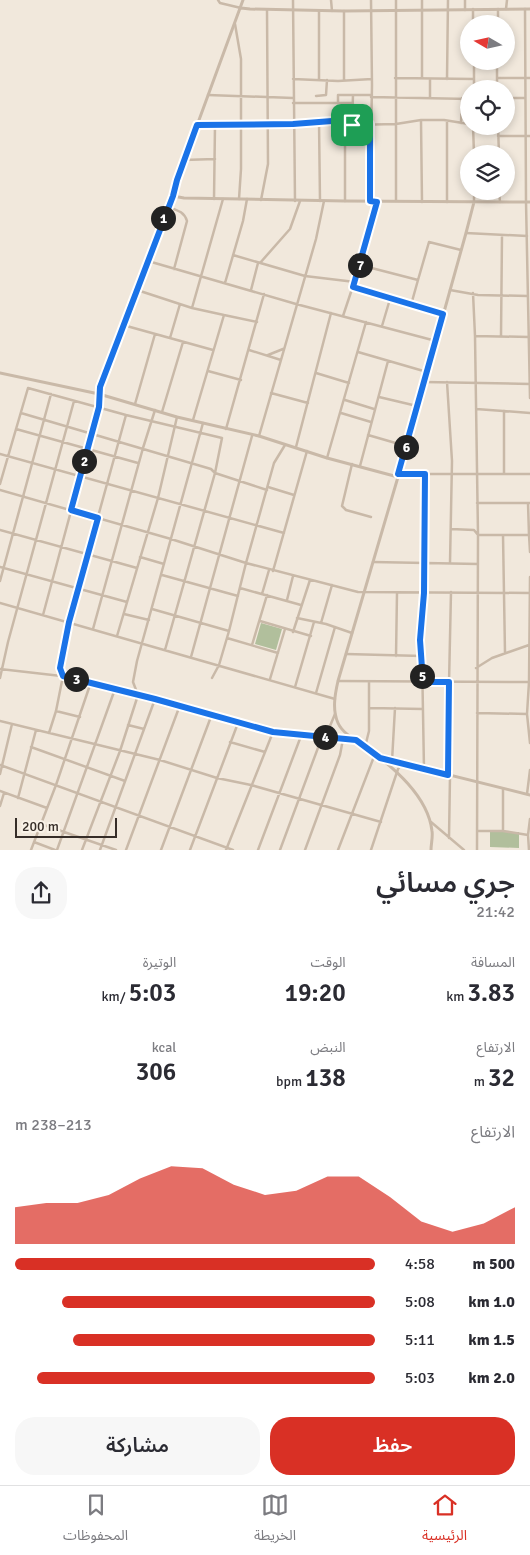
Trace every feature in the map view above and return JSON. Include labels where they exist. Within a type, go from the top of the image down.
[{"type":"street","points":[[218,0],[220,3],[241,8],[267,10],[530,9]]},
{"type":"street","points":[[42,615],[99,407],[101,386],[173,196],[184,160],[243,0]]},
{"type":"street","points":[[293,0],[295,200]]},
{"type":"street","points":[[332,0],[332,11]]},
{"type":"street","points":[[370,201],[371,0]]},
{"type":"street","points":[[396,0],[396,202]]},
{"type":"street","points":[[422,0],[422,79]]},
{"type":"street","points":[[447,79],[448,0]]},
{"type":"street","points":[[465,0],[465,10]]},
{"type":"street","points":[[506,0],[506,9]]},
{"type":"street","points":[[498,9],[498,15]]},
{"type":"street","points":[[525,9],[524,78],[528,202],[526,236],[529,296],[530,398]]},
{"type":"street","points":[[262,200],[267,170],[267,10]]},
{"type":"street","points":[[319,10],[319,79]]},
{"type":"street","points":[[473,10],[473,15]]},
{"type":"street","points":[[344,11],[344,80]]},
{"type":"street","points":[[235,24],[241,58],[242,97],[239,199]]},
{"type":"street","points":[[395,78],[474,79],[474,70]]},
{"type":"street","points":[[497,70],[497,78],[530,78]]},
{"type":"street","points":[[293,78],[327,80],[372,79]]},
{"type":"street","points":[[430,79],[430,98]]},
{"type":"street","points":[[316,96],[326,95],[327,80]]},
{"type":"street","points":[[208,95],[293,98]]},
{"type":"street","points":[[338,103],[338,95],[460,98]]},
{"type":"street","points":[[352,125],[353,95]]},
{"type":"street","points":[[515,98],[525,98]]},
{"type":"street","points":[[293,103],[353,103]]},
{"type":"street","points":[[197,125],[293,124],[345,120],[352,125],[396,124],[421,120],[460,123]]},
{"type":"street","points":[[345,120],[345,201]]},
{"type":"street","points":[[421,120],[422,202]]},
{"type":"street","points":[[259,436],[316,239],[322,201],[319,121]]},
{"type":"street","points":[[447,121],[447,202]]},
{"type":"street","points":[[214,199],[215,125]]},
{"type":"street","points":[[498,145],[498,136],[530,136]]},
{"type":"street","points":[[184,160],[215,159]]},
{"type":"street","points":[[173,196],[184,198],[300,201],[528,202]]},
{"type":"street","points":[[192,308],[223,199]]},
{"type":"street","points":[[225,283],[243,221],[247,199]]},
{"type":"street","points":[[250,290],[259,263],[290,229],[300,201]]},
{"type":"street","points":[[343,316],[355,282],[377,202]]},
{"type":"street","points":[[464,850],[430,820],[418,799],[397,774],[380,758],[340,727],[335,714],[335,699],[338,681],[462,250],[474,202]]},
{"type":"street","points":[[168,207],[181,212],[187,221],[174,269]]},
{"type":"street","points":[[466,233],[526,236]]},
{"type":"street","points":[[501,336],[502,235]]},
{"type":"street","points":[[411,305],[429,242],[462,250]]},
{"type":"street","points":[[233,255],[305,276],[355,282]]},
{"type":"street","points":[[148,260],[296,304],[436,341]]},
{"type":"street","points":[[360,265],[418,280]]},
{"type":"street","points":[[353,287],[443,314]]},
{"type":"street","points":[[137,290],[192,308],[257,322]]},
{"type":"street","points":[[450,290],[529,296]]},
{"type":"street","points":[[473,293],[478,535],[476,668],[477,850]]},
{"type":"street","points":[[226,429],[264,294]]},
{"type":"street","points":[[382,327],[390,299]]},
{"type":"street","points":[[170,338],[180,304]]},
{"type":"street","points":[[296,447],[331,313]]},
{"type":"street","points":[[192,420],[224,315]]},
{"type":"street","points":[[327,458],[366,322]]},
{"type":"street","points":[[123,325],[213,350]]},
{"type":"street","points":[[135,404],[155,334]]},
{"type":"street","points":[[475,336],[529,337]]},
{"type":"street","points":[[162,413],[183,342]]},
{"type":"street","points":[[266,355],[284,348]]},
{"type":"street","points":[[249,350],[281,360]]},
{"type":"street","points":[[358,352],[427,372]]},
{"type":"street","points":[[360,466],[388,361]]},
{"type":"street","points":[[208,371],[241,380]]},
{"type":"street","points":[[0,372],[99,394],[177,417],[252,436],[259,436],[327,458],[398,475],[530,474]]},
{"type":"street","points":[[316,373],[349,383]]},
{"type":"street","points":[[424,382],[530,384]]},
{"type":"street","points":[[447,382],[452,462],[450,474],[450,563]]},
{"type":"street","points":[[0,484],[28,388],[126,415],[222,438],[215,473],[166,650]]},
{"type":"street","points":[[271,393],[308,403]]},
{"type":"street","points":[[0,582],[2,567],[13,534],[51,394]]},
{"type":"street","points":[[379,397],[417,406]]},
{"type":"street","points":[[0,678],[8,642],[74,400]]},
{"type":"street","points":[[345,400],[375,409]]},
{"type":"street","points":[[476,409],[530,412]]},
{"type":"street","points":[[93,629],[138,463],[155,410]]},
{"type":"street","points":[[504,411],[504,474]]},
{"type":"street","points":[[21,412],[211,469],[215,473],[240,483],[294,495]]},
{"type":"street","points":[[341,413],[371,422]]},
{"type":"street","points":[[49,733],[56,711],[63,676],[60,668],[69,622],[126,415]]},
{"type":"street","points":[[117,636],[158,498],[177,417]]},
{"type":"street","points":[[82,850],[120,751],[138,695],[133,682],[202,423]]},
{"type":"street","points":[[16,429],[138,463]]},
{"type":"street","points":[[368,434],[406,446]]},
{"type":"street","points":[[191,657],[252,436]]},
{"type":"street","points":[[212,678],[219,665],[227,638],[275,460],[285,445]]},
{"type":"street","points":[[273,571],[307,451]]},
{"type":"street","points":[[0,454],[284,533]]},
{"type":"street","points":[[352,464],[342,506],[346,510],[371,517]]},
{"type":"street","points":[[424,769],[423,682],[420,640],[424,593],[425,474]]},
{"type":"street","points":[[0,490],[195,546],[268,570],[364,592],[530,592]]},
{"type":"street","points":[[477,503],[529,503],[530,552]]},
{"type":"street","points":[[0,530],[137,568]]},
{"type":"street","points":[[451,530],[474,530],[478,535]]},
{"type":"street","points":[[478,535],[529,535]]},
{"type":"street","points":[[503,535],[505,653]]},
{"type":"street","points":[[140,557],[164,564]]},
{"type":"street","points":[[373,562],[478,564]]},
{"type":"street","points":[[2,567],[128,602]]},
{"type":"street","points":[[262,594],[268,570]]},
{"type":"street","points":[[162,574],[238,596]]},
{"type":"street","points":[[286,600],[293,576]]},
{"type":"street","points":[[530,577],[530,682],[527,714],[530,743]]},
{"type":"street","points":[[293,632],[310,580]]},
{"type":"street","points":[[321,623],[332,585]]},
{"type":"street","points":[[240,588],[301,605]]},
{"type":"street","points":[[449,838],[451,592]]},
{"type":"street","points":[[396,656],[397,593]]},
{"type":"street","points":[[252,645],[267,595]]},
{"type":"street","points":[[0,603],[335,699]]},
{"type":"street","points":[[152,608],[229,631]]},
{"type":"street","points":[[124,614],[149,620]]},
{"type":"street","points":[[297,618],[352,633]]},
{"type":"street","points":[[260,621],[311,636]]},
{"type":"street","points":[[296,687],[314,622]]},
{"type":"street","points":[[316,693],[335,627]]},
{"type":"street","points":[[270,679],[285,629]]},
{"type":"street","points":[[227,638],[278,653]]},
{"type":"street","points":[[476,668],[492,658],[529,645]]},
{"type":"street","points":[[346,654],[422,656]]},
{"type":"street","points":[[1,669],[63,676],[91,682],[273,732],[356,740]]},
{"type":"street","points":[[338,681],[530,682]]},
{"type":"street","points":[[31,850],[73,739],[91,682]]},
{"type":"street","points":[[365,747],[369,731],[369,682]]},
{"type":"street","points":[[34,842],[56,850],[88,768],[115,689]]},
{"type":"street","points":[[100,850],[155,699]]},
{"type":"street","points":[[126,850],[180,705]]},
{"type":"street","points":[[370,708],[423,709]]},
{"type":"street","points":[[392,761],[395,708]]},
{"type":"street","points":[[56,711],[80,717]]},
{"type":"street","points":[[477,713],[527,714]]},
{"type":"street","points":[[161,850],[212,714]]},
{"type":"street","points":[[316,737],[328,728],[335,714]]},
{"type":"street","points":[[0,721],[160,760],[217,778],[251,785],[381,822]]},
{"type":"street","points":[[190,850],[238,722]]},
{"type":"street","points":[[0,774],[12,724]]},
{"type":"street","points":[[128,725],[144,730]]},
{"type":"street","points":[[18,798],[36,730]]},
{"type":"street","points":[[226,849],[273,732]]},
{"type":"street","points":[[258,850],[301,736]]},
{"type":"street","points":[[280,850],[322,737]]},
{"type":"street","points":[[305,850],[340,755],[343,739]]},
{"type":"street","points":[[230,742],[265,752]]},
{"type":"street","points":[[31,747],[125,781]]},
{"type":"street","points":[[338,850],[375,754]]},
{"type":"street","points":[[380,758],[528,795],[530,770]]},
{"type":"street","points":[[371,850],[398,769],[402,764]]},
{"type":"street","points":[[1,765],[233,850]]},
{"type":"street","points":[[503,789],[503,831]]},
{"type":"street","points":[[0,791],[47,808]]},
{"type":"street","points":[[0,806],[4,793]]},
{"type":"street","points":[[529,848],[530,819]]},
{"type":"street","points":[[430,820],[432,833],[430,850]]},
{"type":"street","points":[[41,824],[116,850]]},
{"type":"street","points":[[477,831],[503,831],[528,835]]},
{"type":"green space","points":[[261,623],[282,629],[276,650],[255,644]]},
{"type":"green space","points":[[490,832],[519,832],[519,848],[490,847]]},
{"type":"route","points":[[345,120],[352,125],[370,124],[370,201],[377,202],[353,287],[443,314],[398,474],[425,474],[424,593],[420,640],[423,682],[449,682],[448,775],[380,758],[356,740],[273,732],[212,714],[63,676],[60,668],[69,622],[98,518],[71,510],[99,407],[100,387],[173,196],[197,125],[293,124],[345,120]]}]
